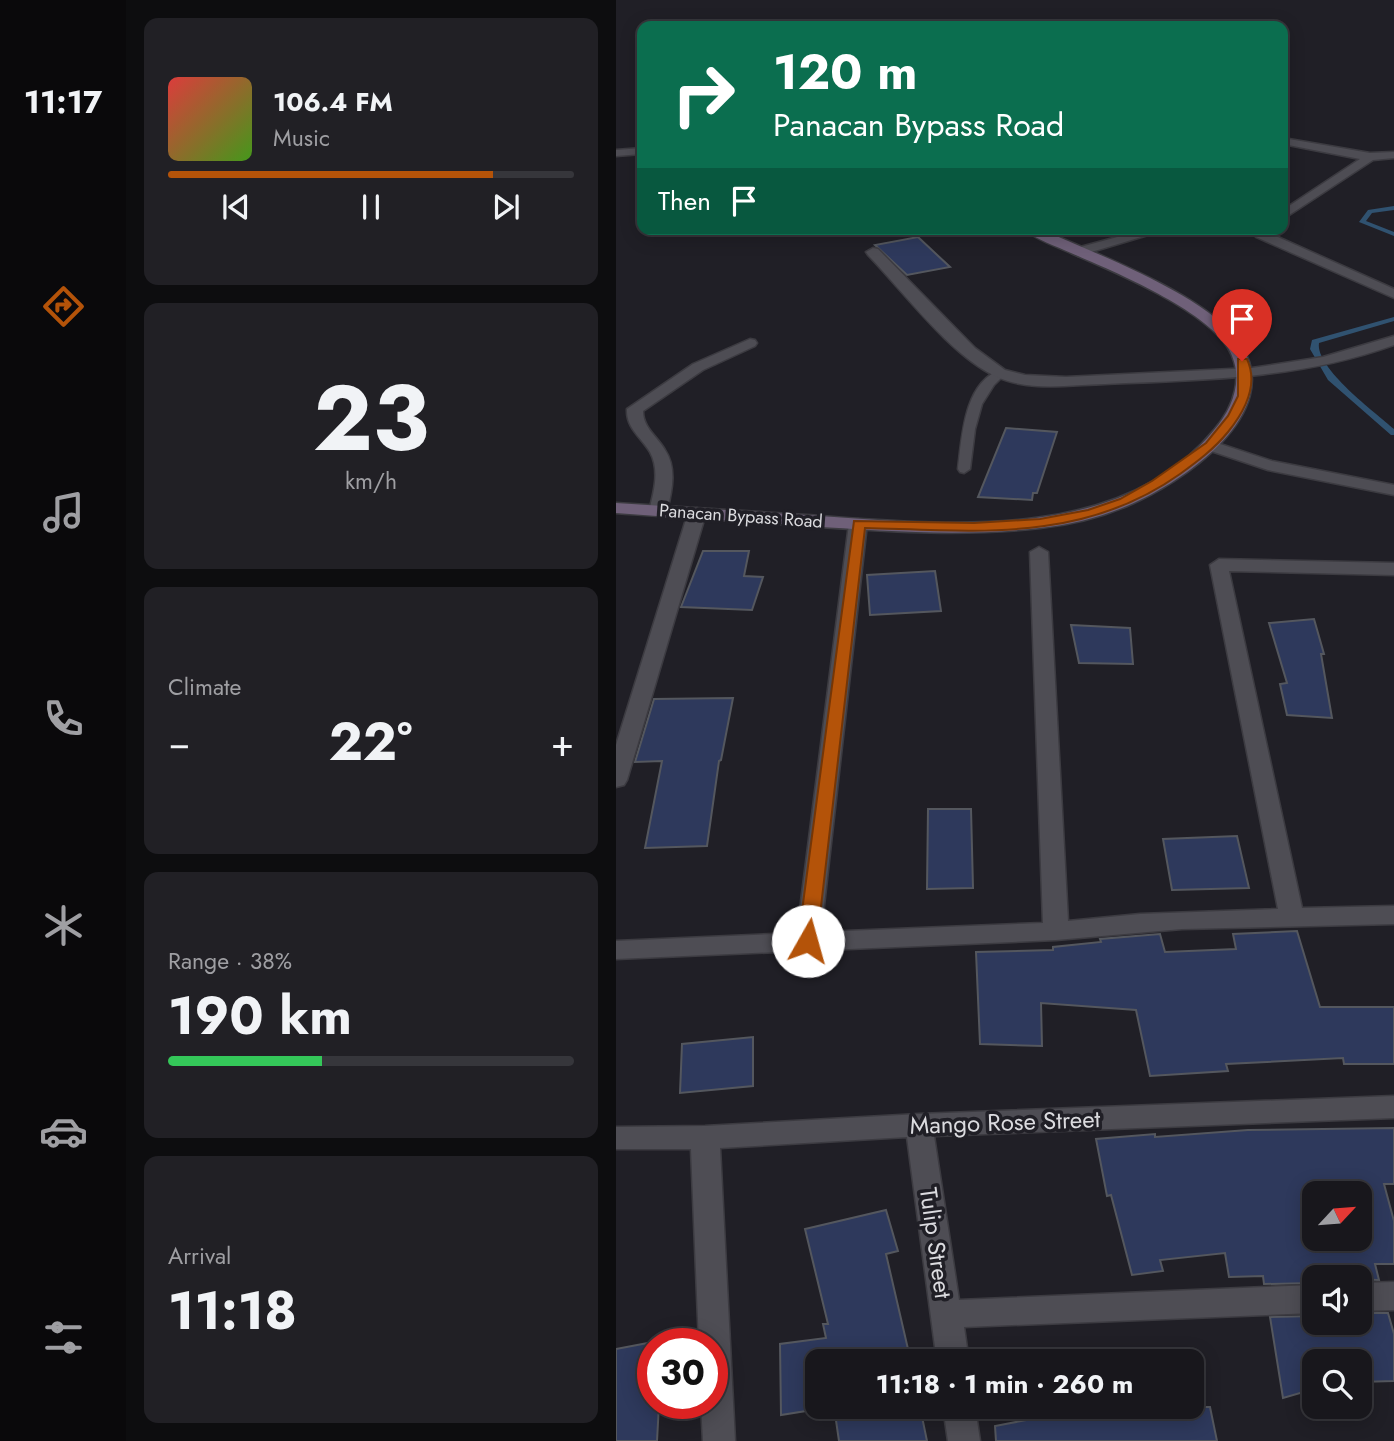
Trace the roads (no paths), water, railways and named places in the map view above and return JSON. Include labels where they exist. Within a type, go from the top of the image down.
[{"type":"main road","points":[[1043,235],[1161,292],[1207,319],[1235,346],[1246,375]]},
{"type":"main road","name":"Panacan Bypass Road","points":[[616,508],[858,524],[974,527],[1040,523],[1091,514],[1124,502],[1156,484],[1211,446],[1234,417],[1244,396],[1246,375]]},
{"type":"street","points":[[1288,142],[1370,156],[1394,155]]},
{"type":"street","points":[[616,153],[637,151]]},
{"type":"street","points":[[1288,212],[1370,156]]},
{"type":"street","points":[[1078,252],[1141,235]]},
{"type":"street","points":[[1263,235],[1394,294]]},
{"type":"street","points":[[873,252],[962,344],[1000,373],[1015,377],[1056,380],[1246,375],[1310,366],[1394,340]]},
{"type":"street","points":[[658,511],[664,487],[662,465],[651,439],[636,421],[635,409],[698,367],[750,344]]},
{"type":"street","points":[[1211,446],[1268,465],[1394,490]]},
{"type":"street","points":[[616,780],[697,513]]},
{"type":"street","points":[[808,941],[858,524]]},
{"type":"street","points":[[1039,552],[1056,931]]},
{"type":"street","points":[[1292,919],[1219,565],[1394,569]]},
{"type":"street","points":[[616,950],[1056,931],[1113,924],[1394,915]]},
{"type":"street","name":"Mango Rose Street","points":[[616,1138],[705,1137],[919,1125],[1394,1107]]},
{"type":"street","name":"Tulip Street","points":[[919,1125],[951,1349]]},
{"type":"street","points":[[705,1137],[719,1441]]},
{"type":"street","points":[[1372,1297],[1394,1296]]},
{"type":"street","points":[[946,1314],[1302,1299]]},
{"type":"street","points":[[961,1419],[964,1441]]},
{"type":"lane","points":[[964,469],[975,401],[982,389],[1000,373]]},
{"type":"waterway","points":[[1394,208],[1370,211],[1362,222],[1394,234]]},
{"type":"waterway","points":[[1394,319],[1315,342],[1314,349],[1331,378],[1394,433]]}]
